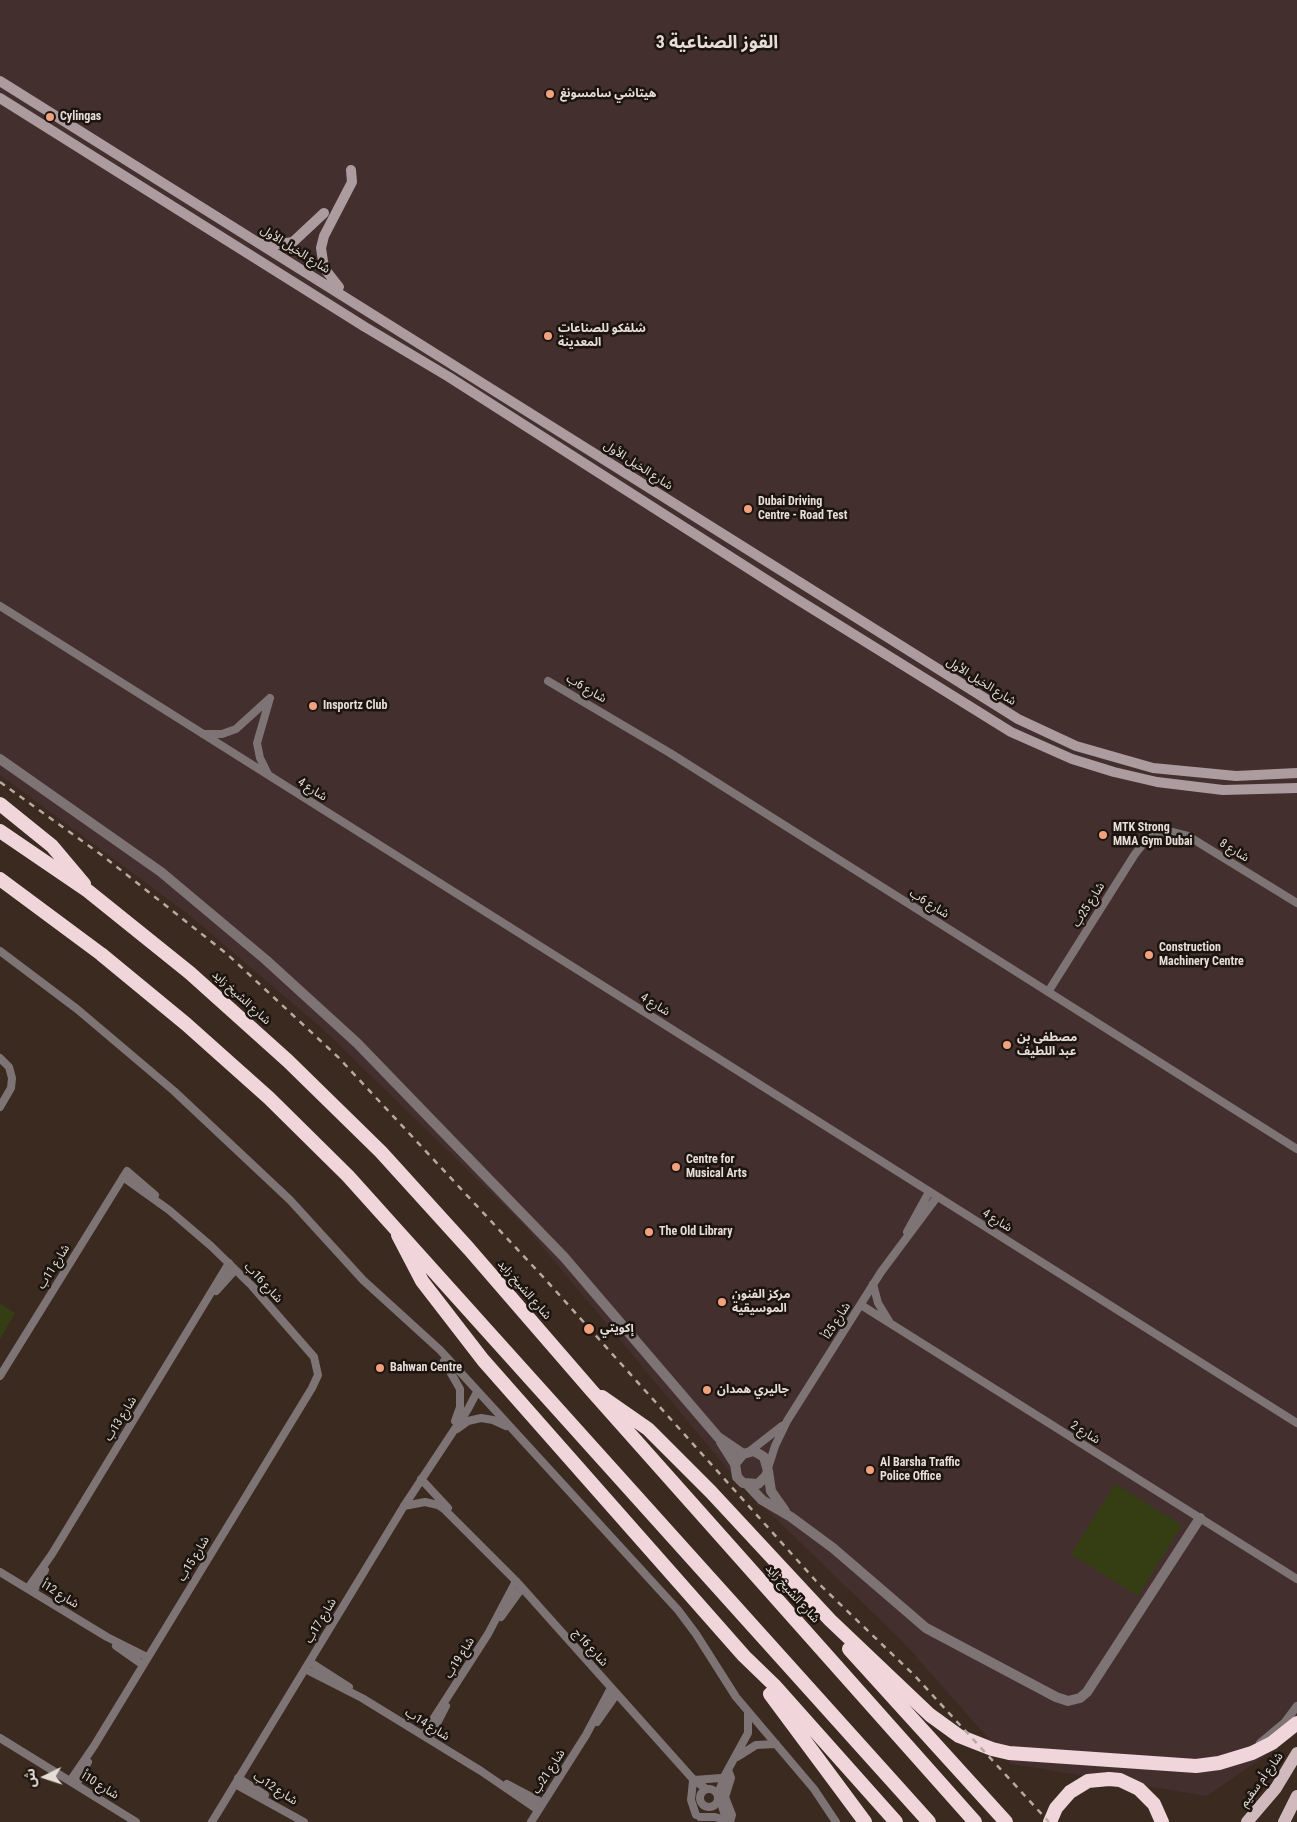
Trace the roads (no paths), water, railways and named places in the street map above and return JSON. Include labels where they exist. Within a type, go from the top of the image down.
[{"type":"highway","points":[[0,804],[62,856],[88,891]]},
{"type":"highway","name":"شارع الشيخ زايد","points":[[0,831],[88,891],[197,980],[335,1106],[426,1200],[591,1390],[976,1822]]},
{"type":"highway","points":[[0,879],[101,954],[193,1030],[309,1137],[394,1225],[929,1822]]},
{"type":"highway","points":[[394,1225],[406,1254],[422,1281],[470,1345],[744,1656],[774,1685],[896,1822]]},
{"type":"highway","points":[[591,1390],[620,1408],[648,1429],[830,1620],[930,1715],[959,1736],[992,1749],[1026,1755],[1179,1766],[1208,1765],[1236,1759],[1272,1743],[1297,1723]]},
{"type":"highway","points":[[830,1620],[844,1644],[1006,1822]]},
{"type":"highway","points":[[744,1656],[864,1822]]},
{"type":"highway","points":[[1050,1822],[1056,1808],[1070,1792],[1088,1781],[1109,1778],[1125,1782],[1139,1789],[1154,1804],[1162,1822]]},
{"type":"main road","name":"شارع الخيل الأول","points":[[0,81],[352,300],[987,701],[1037,729],[1095,753],[1153,768],[1229,776],[1297,773]]},
{"type":"main road","points":[[0,98],[365,327],[449,377],[792,596],[1011,732],[1079,761],[1157,782],[1223,790],[1297,788]]},
{"type":"main road","points":[[352,170],[352,182],[324,236],[321,255],[327,274],[352,300]]},
{"type":"main road","points":[[256,241],[284,244],[293,242],[324,213]]},
{"type":"main road","name":"شارع أم سقيم","points":[[1248,1822],[1276,1788],[1297,1753]]},
{"type":"main road","points":[[1284,1822],[1297,1796]]},
{"type":"street","name":"شارع 4","points":[[0,606],[1297,1423]]},
{"type":"street","name":"شارع 6ب","points":[[548,681],[670,753],[1297,1149]]},
{"type":"street","points":[[201,734],[222,734],[236,729],[270,698],[258,743],[260,758],[269,776]]},
{"type":"street","points":[[0,759],[161,872],[259,954],[356,1043],[564,1257],[718,1437],[735,1464],[737,1477],[747,1484],[762,1500],[791,1517],[833,1548],[926,1628],[1056,1697],[1068,1701],[1080,1698],[1087,1692],[1200,1518]]},
{"type":"street","name":"شارع 8","points":[[1155,835],[1172,832],[1188,836],[1297,904]]},
{"type":"street","name":"شارع 25ب","points":[[1048,992],[1135,854],[1144,843],[1155,835]]},
{"type":"street","points":[[0,951],[77,1010],[174,1090],[290,1200],[363,1280],[431,1341],[678,1610],[748,1712],[814,1789],[836,1822]]},
{"type":"street","points":[[0,1107],[12,1083],[9,1067],[1,1058]]},
{"type":"street","name":"شارع 16ب","points":[[125,1174],[169,1210],[236,1270],[314,1357],[318,1370],[315,1384]]},
{"type":"street","name":"شارع 11ب","points":[[0,1376],[125,1174]]},
{"type":"street","name":"شارع 25أ","points":[[907,1234],[911,1223],[929,1192]]},
{"type":"street","name":"شارع 25أ","points":[[787,1421],[873,1284],[907,1234],[916,1226],[937,1197]]},
{"type":"street","name":"شارع 13ب","points":[[30,1590],[229,1263]]},
{"type":"street","name":"شارع 13ب","points":[[210,1296],[236,1270]]},
{"type":"street","points":[[873,1284],[881,1310],[894,1326]]},
{"type":"street","name":"شارع 2","points":[[860,1305],[1297,1579]]},
{"type":"street","name":"شارع 17ب","points":[[431,1341],[456,1378],[460,1389],[460,1407],[451,1432]]},
{"type":"street","name":"شارع 15ب","points":[[73,1783],[147,1657],[315,1384]]},
{"type":"street","name":"شارع 17ب","points":[[212,1822],[404,1506],[451,1432],[468,1410],[477,1392]]},
{"type":"street","name":"شارع 17ب","points":[[451,1432],[468,1421],[481,1418],[493,1420],[512,1428]]},
{"type":"street","points":[[735,1464],[746,1452],[787,1421]]},
{"type":"street","points":[[747,1484],[758,1484],[763,1481],[775,1446],[787,1421]]},
{"type":"street","points":[[718,1437],[746,1452],[761,1454],[766,1460],[774,1497],[791,1517]]},
{"type":"street","name":"شارع 16ج","points":[[421,1479],[470,1534],[516,1581],[693,1780],[711,1793]]},
{"type":"street","name":"شارع 16ج","points":[[404,1506],[425,1502],[438,1505],[470,1534]]},
{"type":"street","name":"شارع 12أ","points":[[0,1572],[107,1638],[143,1665]]},
{"type":"street","name":"شاع 19ب","points":[[426,1737],[488,1634],[516,1581]]},
{"type":"street","name":"شاع 19ب","points":[[488,1634],[522,1588]]},
{"type":"street","name":"شارع 12أ","points":[[107,1638],[147,1657]]},
{"type":"street","name":"شارع 14ب","points":[[308,1665],[540,1807]]},
{"type":"street","name":"شارع 21ب","points":[[531,1822],[614,1692]]},
{"type":"street","points":[[1236,1759],[1273,1732],[1297,1706]]},
{"type":"street","points":[[697,1819],[708,1806],[711,1793],[737,1757],[749,1730],[748,1712]]},
{"type":"street","name":"شارع 10أ","points":[[0,1738],[136,1822]]},
{"type":"street","points":[[737,1757],[756,1745],[776,1744]]},
{"type":"street","points":[[697,1819],[691,1800],[693,1780],[724,1774],[731,1778],[725,1797],[732,1815],[727,1821]]},
{"type":"street","name":"شارع 12ب","points":[[237,1781],[302,1820]]},
{"type":"street","points":[[708,1806],[711,1793]]},
{"type":"street","points":[[711,1793],[727,1821]]},
{"type":"street","points":[[708,1806],[727,1821]]},
{"type":"street","points":[[697,1819],[715,1817],[727,1821]]},
{"type":"railway","points":[[0,782],[103,856],[227,954],[338,1057],[545,1279],[816,1581],[915,1676],[1049,1822]]},
{"type":"place","name":"هيتاشي سامسونغ","points":[[550,94]]},
{"type":"place","name":"Cylingas","points":[[50,117]]},
{"type":"place","name":"شلفكو للصناعات المعدينة","points":[[548,336]]},
{"type":"place","name":"Dubai Driving Centre - Road Test","points":[[748,509]]},
{"type":"place","name":"Insportz Club","points":[[313,706]]},
{"type":"place","name":"MTK Strong MMA Gym Dubai","points":[[1103,835]]},
{"type":"place","name":"Construction Machinery Centre","points":[[1149,955]]},
{"type":"place","name":"مصطفي بن عبد اللطيف","points":[[1007,1045]]},
{"type":"place","name":"Centre for Musical Arts","points":[[676,1167]]},
{"type":"place","name":"The Old Library","points":[[649,1232]]},
{"type":"place","name":"مركز الفنون الموسيقية","points":[[722,1302]]},
{"type":"place","name":"إكويتي","points":[[589,1329]]},
{"type":"place","name":"Bahwan Centre","points":[[380,1368]]},
{"type":"place","name":"جاليري همدان","points":[[707,1390]]},
{"type":"place","name":"Al Barsha Traffic Police Office","points":[[870,1470]]},
{"type":"district","name":"القوز الصناعية 3","points":[[717,43]]}]
